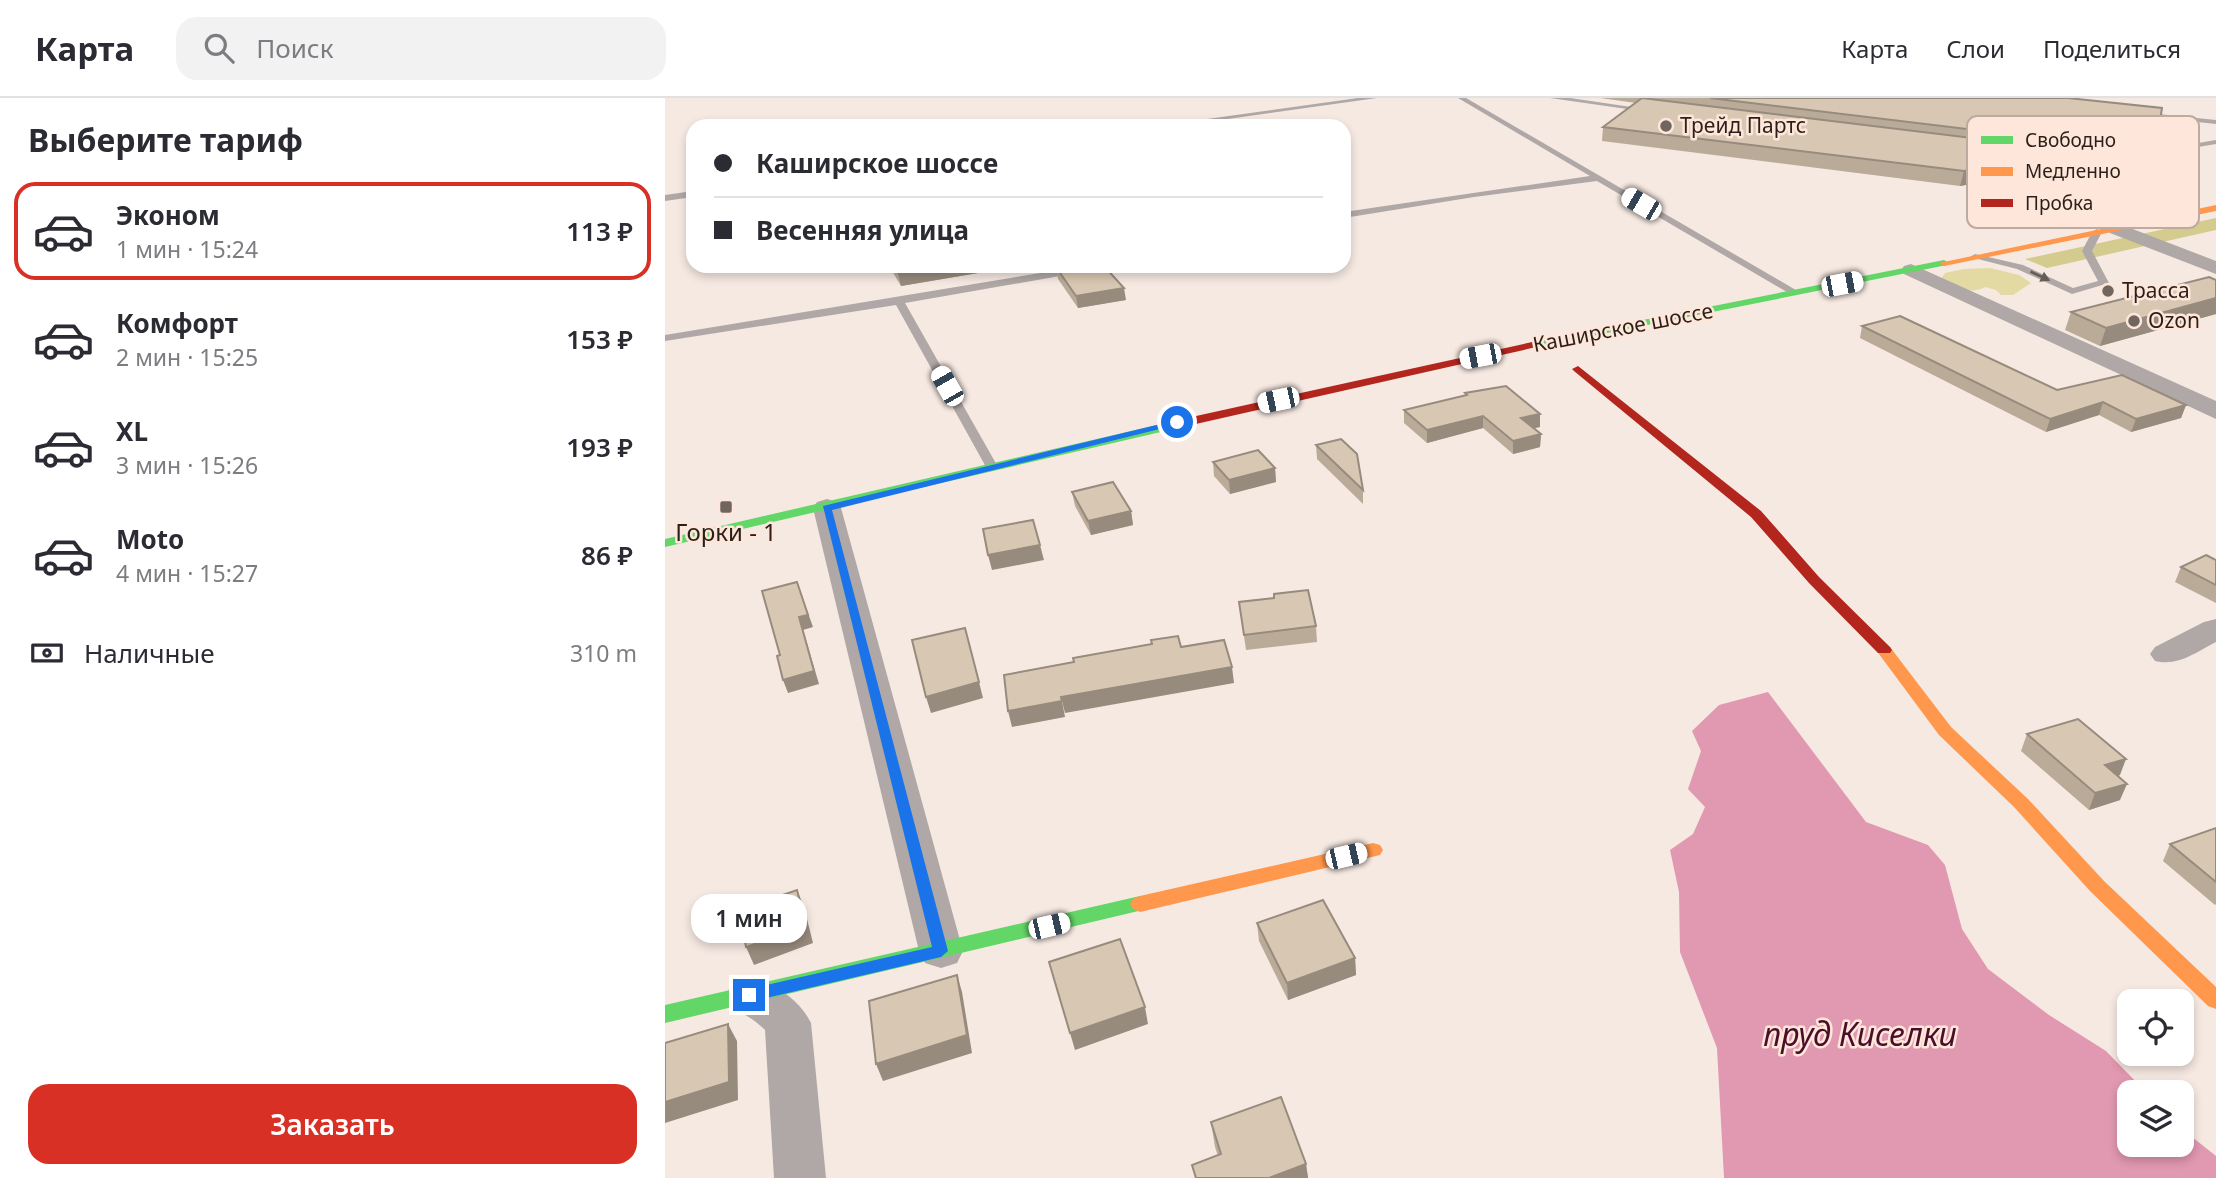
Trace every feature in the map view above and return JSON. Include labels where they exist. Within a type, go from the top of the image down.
[{"type":"main road","name":"Каширское шоссе","points":[[665,543],[827,508],[1203,416],[1441,364],[2121,228]]},
{"type":"main road","points":[[1579,369],[1756,514],[1814,580],[1890,656],[1945,731],[2021,803],[2097,886],[2216,1000]]},
{"type":"main road","points":[[665,1014],[1373,850]]},
{"type":"street","points":[[2107,231],[2216,268]]},
{"type":"street","points":[[1911,270],[2216,411]]},
{"type":"street","points":[[827,508],[941,951]]},
{"type":"street","points":[[2168,654],[2216,629]]},
{"type":"street","points":[[749,995],[774,1010],[788,1023],[800,1178]]},
{"type":"lane","points":[[1214,119],[1374,98]]},
{"type":"lane","points":[[1461,98],[1796,293]]},
{"type":"lane","points":[[1553,98],[1664,111]]},
{"type":"lane","points":[[2137,113],[2163,116]]},
{"type":"lane","points":[[1351,214],[1597,178]]},
{"type":"lane","points":[[665,198],[686,195]]},
{"type":"lane","points":[[1975,257],[2020,267],[2072,291],[2104,284],[2087,251],[2107,231]]},
{"type":"lane","points":[[665,338],[899,302],[1061,273]]},
{"type":"lane","points":[[899,302],[992,467]]},
{"type":"shaded area","points":[[2216,218],[2216,230],[2047,268],[2025,259],[2169,228],[2199,228],[2199,222]]},
{"type":"shaded area","points":[[1990,268],[2019,275],[2031,283],[2013,295],[2001,295],[1996,290],[1985,287],[1968,291],[1939,282],[1945,273]]},
{"type":"water","name":"пруд Киселки","points":[[1768,692],[1866,822],[1928,845],[1945,865],[1962,929],[1988,969],[2049,1015],[2106,1051],[2117,1062],[2117,1066],[2121,1066],[2134,1080],[2117,1080],[2117,1157],[2194,1157],[2194,1139],[2216,1156],[2216,1178],[1724,1178],[1717,1048],[1680,952],[1679,892],[1670,850],[1693,834],[1705,807],[1688,789],[1701,751],[1692,731],[1719,705]]},
{"type":"building","points":[[1642,98],[1967,137],[1967,170],[1964,171],[1603,127]]},
{"type":"building","points":[[1710,98],[2068,98],[2162,108],[2161,116],[1967,116],[1967,129]]},
{"type":"building","points":[[1060,273],[1110,273],[1124,288],[1076,296]]},
{"type":"building","points":[[2209,277],[2216,280],[2216,298],[2106,328],[2071,312]]},
{"type":"building","points":[[1900,316],[2057,390],[2122,375],[2186,405],[2136,419],[2103,402],[2050,419],[1862,326]]},
{"type":"building","points":[[1506,386],[1540,414],[1521,418],[1541,434],[1513,441],[1483,416],[1427,430],[1404,410],[1467,395],[1465,393]]},
{"type":"building","points":[[1341,439],[1357,454],[1363,490],[1316,445]]},
{"type":"building","points":[[1258,450],[1275,468],[1229,480],[1213,462]]},
{"type":"building","points":[[1113,482],[1131,511],[1088,521],[1072,492]]},
{"type":"building","points":[[1033,520],[1040,545],[988,555],[983,529]]},
{"type":"building","points":[[2206,555],[2216,560],[2216,585],[2181,567]]},
{"type":"building","points":[[797,582],[808,615],[799,617],[814,671],[783,680],[777,656],[780,655],[762,591]]},
{"type":"building","points":[[1308,590],[1316,626],[1244,635],[1239,602]]},
{"type":"building","points":[[965,628],[979,682],[926,697],[912,640]]},
{"type":"building","points":[[1178,636],[1181,647],[1224,640],[1232,667],[1061,697],[1062,701],[1008,711],[1004,675],[1074,662],[1073,658],[1152,644],[1151,640]]},
{"type":"building","points":[[2078,719],[2126,759],[2105,765],[2127,784],[2095,793],[2027,734]]},
{"type":"building","points":[[2216,828],[2216,882],[2170,844]]},
{"type":"building","points":[[797,890],[806,926],[746,947],[739,910]]},
{"type":"building","points":[[1323,900],[1355,958],[1287,983],[1257,923]]},
{"type":"building","points":[[1120,939],[1145,1007],[1070,1033],[1049,962]]},
{"type":"building","points":[[957,975],[967,1035],[876,1064],[869,1001]]},
{"type":"building","points":[[728,1024],[729,1082],[665,1102],[665,1043]]},
{"type":"building","points":[[1281,1097],[1306,1164],[1269,1178],[1196,1178],[1192,1165],[1221,1154],[1211,1122]]},
{"type":"traffic: fast","points":[[1537,344],[1944,263]]},
{"type":"traffic: fast","points":[[665,543],[1187,422]]},
{"type":"traffic: fast","points":[[665,1014],[1140,904]]},
{"type":"traffic: slow","points":[[2199,211],[2216,208]]},
{"type":"traffic: slow","points":[[1944,263],[2117,228]]},
{"type":"traffic: slow","points":[[1884,650],[1945,731],[2021,803],[2097,886],[2216,1000]]},
{"type":"traffic: slow","points":[[1140,904],[1373,850]]},
{"type":"traffic: jam","points":[[1187,422],[1537,344]]},
{"type":"traffic: jam","points":[[1578,369],[1756,514],[1814,580],[1884,650]]},
{"type":"place","name":"Трейд Партс","points":[[1666,126]]},
{"type":"place","name":"Трасса","points":[[2108,291]]},
{"type":"place","name":"Ozon","points":[[2134,321]]},
{"type":"place","name":"Горки - 1","points":[[726,507]]},
{"type":"route","points":[[749,995],[941,951],[827,508],[1177,422]]}]
